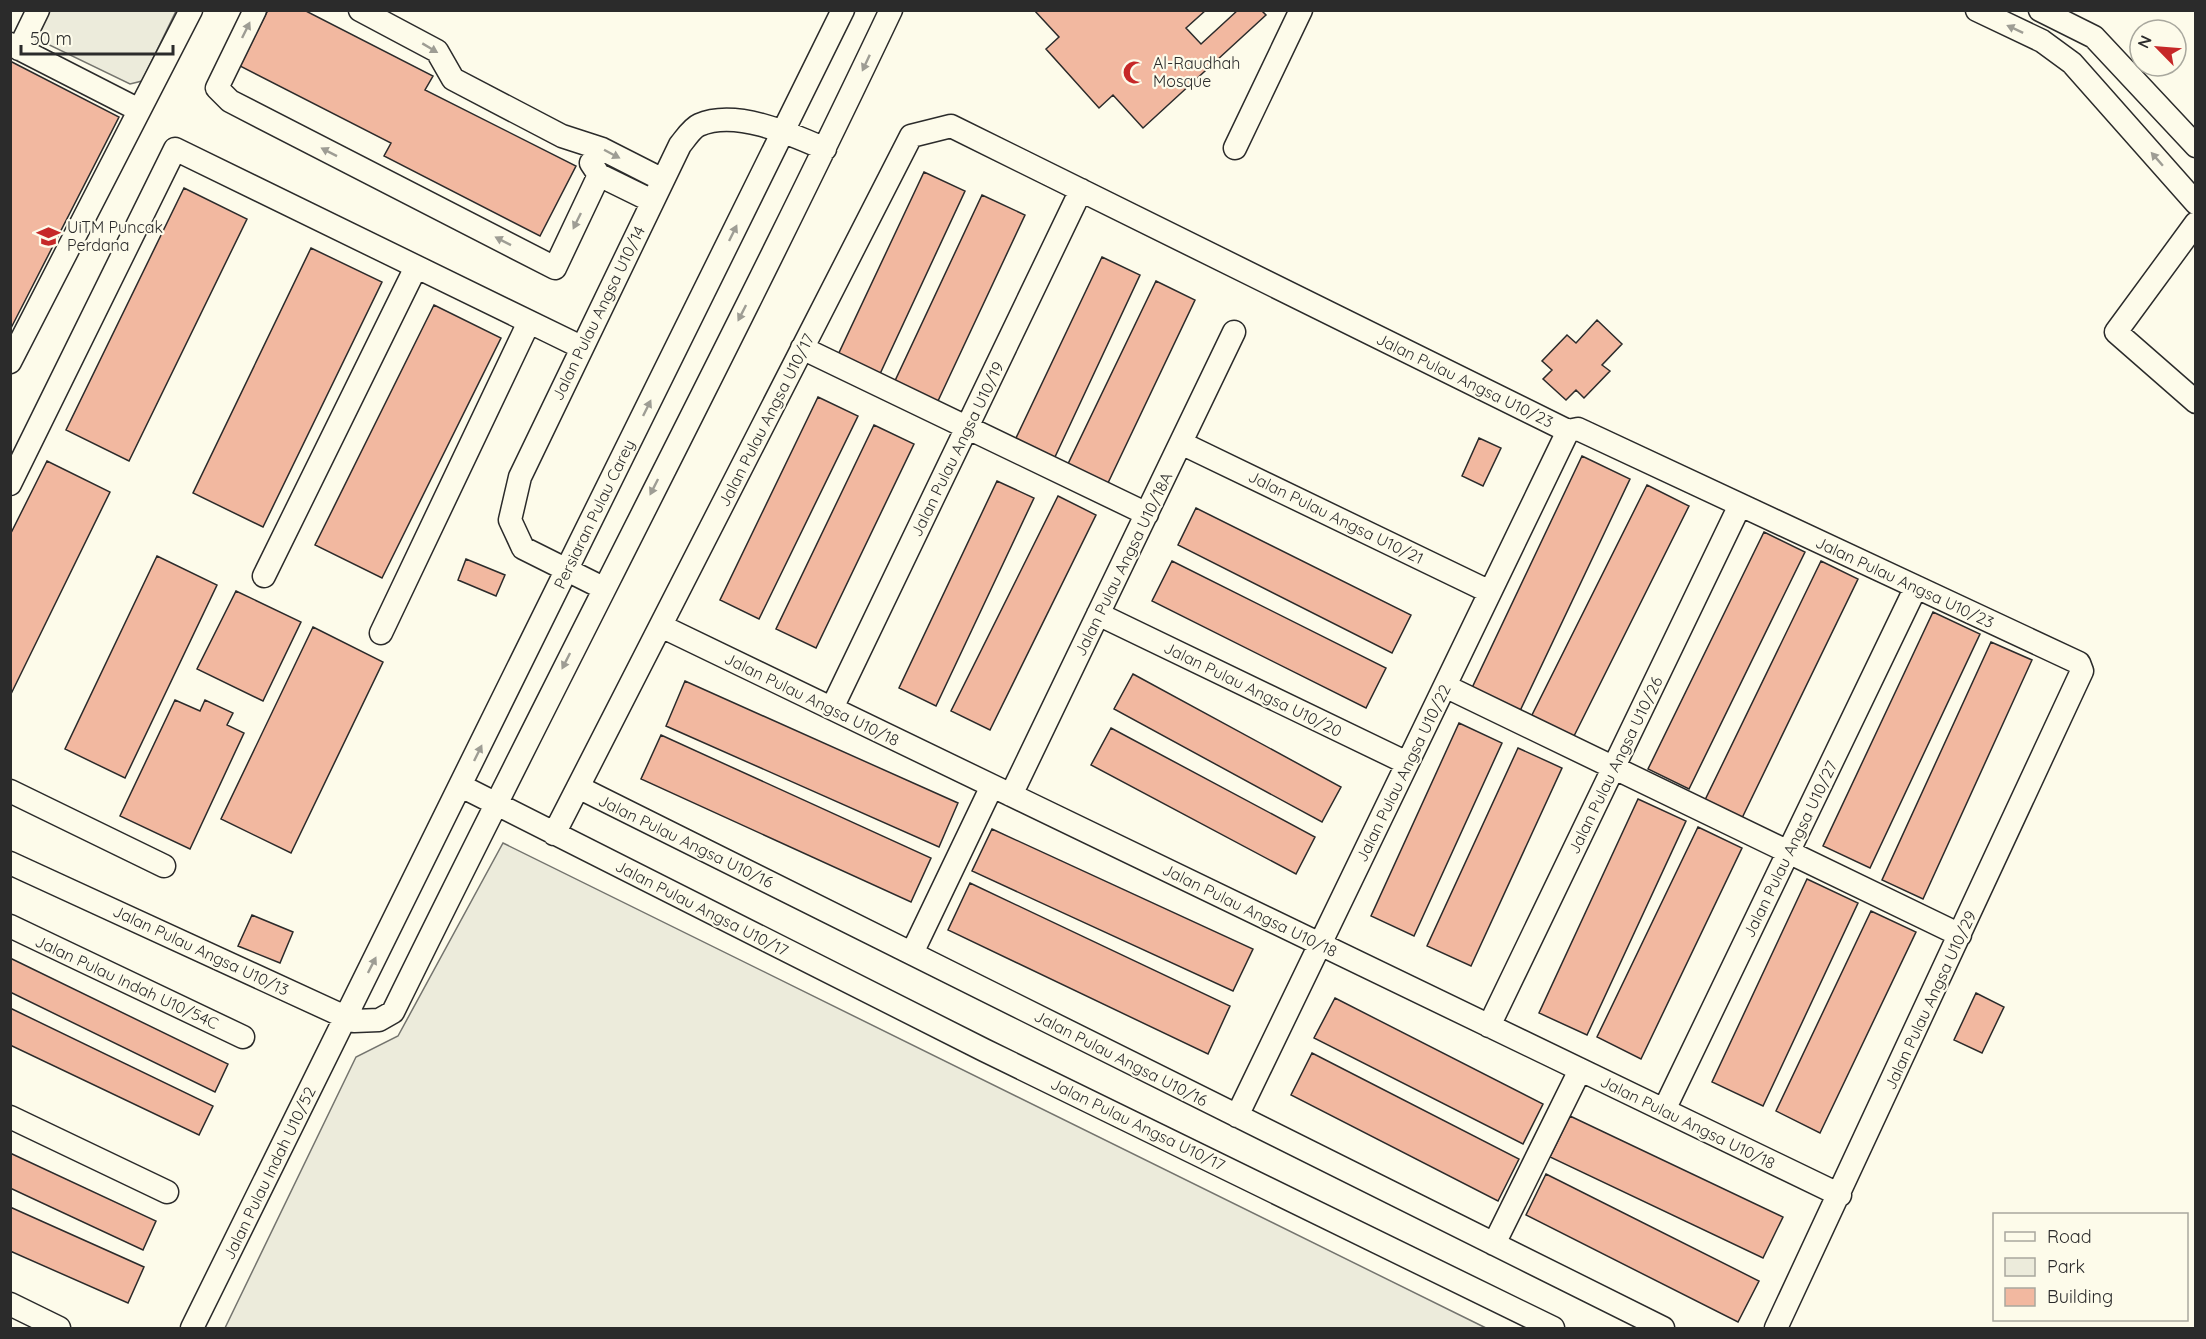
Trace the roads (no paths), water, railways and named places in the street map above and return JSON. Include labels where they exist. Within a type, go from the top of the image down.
[{"type":"street","points":[[38,10],[15,46],[139,110]]},
{"type":"street","points":[[10,362],[191,10]]},
{"type":"street","points":[[255,10],[217,88],[230,101],[555,268],[599,175]]},
{"type":"street","points":[[360,10],[395,19],[437,51],[453,79],[562,136],[602,149],[663,180]]},
{"type":"street","name":"Persiaran Pulau Carey","points":[[345,1017],[462,786],[843,10]]},
{"type":"street","points":[[495,804],[825,149],[891,10]]},
{"type":"street","points":[[1235,148],[1301,10]]},
{"type":"street","points":[[1977,10],[2042,41],[2072,63],[2196,203]]},
{"type":"street","points":[[2040,10],[2094,37],[2196,146]]},
{"type":"street","points":[[2072,63],[2094,37]]},
{"type":"street","name":"Jalan Pulau Angsa U10/14","points":[[603,588],[523,548],[510,520],[520,477],[680,145],[698,125],[729,119],[784,130],[825,149]]},
{"type":"street","name":"Jalan Pulau Angsa U10/23","points":[[910,136],[951,126],[1568,430],[1578,429],[2079,663],[2082,671]]},
{"type":"street","points":[[562,136],[590,160],[599,175],[652,201]]},
{"type":"street","name":"Jalan Pulau Angsa U10/17","points":[[910,136],[555,834],[984,1050],[1553,1329]]},
{"type":"street","points":[[10,484],[175,149],[581,347]]},
{"type":"street","name":"Jalan Pulau Angsa U10/19","points":[[831,708],[1081,190]]},
{"type":"street","points":[[2196,223],[2116,332],[2196,402]]},
{"type":"street","points":[[264,576],[416,267]]},
{"type":"street","points":[[381,633],[529,322]]},
{"type":"street","name":"Jalan Pulau Angsa U10/18A","points":[[912,953],[1098,614],[1234,332]]},
{"type":"street","points":[[802,348],[1146,514]]},
{"type":"street","name":"Jalan Pulau Angsa U10/22","points":[[1237,1116],[1568,430]]},
{"type":"street","name":"Jalan Pulau Angsa U10/21","points":[[1181,443],[1490,592]]},
{"type":"street","name":"Jalan Pulau Angsa U10/26","points":[[1489,1026],[1740,505]]},
{"type":"street","name":"Jalan Pulau Angsa U10/27","points":[[1664,1110],[1916,587]]},
{"type":"street","name":"Jalan Pulau Angsa U10/20","points":[[1098,614],[1407,763]]},
{"type":"street","name":"Jalan Pulau Angsa U10/18","points":[[661,626],[1840,1195]]},
{"type":"street","name":"Jalan Pulau Angsa U10/29","points":[[1776,1329],[2082,671]]},
{"type":"street","points":[[1445,686],[1960,934]]},
{"type":"street","points":[[462,786],[555,834]]},
{"type":"street","name":"Jalan Pulau Angsa U10/16","points":[[578,787],[1663,1329]]},
{"type":"street","points":[[10,791],[164,866]]},
{"type":"street","name":"Jalan Pulau Angsa U10/13","points":[[10,863],[354,1021],[379,1020],[393,1012],[495,804]]},
{"type":"street","name":"Jalan Pulau Indah U10/54C","points":[[10,926],[243,1037]]},
{"type":"street","name":"Jalan Pulau Indah U10/52","points":[[192,1329],[345,1017]]},
{"type":"street","points":[[1494,1244],[1580,1070]]},
{"type":"street","points":[[10,1117],[167,1192]]},
{"type":"street","points":[[10,1304],[59,1329]]},
{"type":"place","name":"Al-Raudhah Mosque","points":[[1135,72]]},
{"type":"place","name":"UiTM Puncak Perdana","points":[[49,236]]}]
